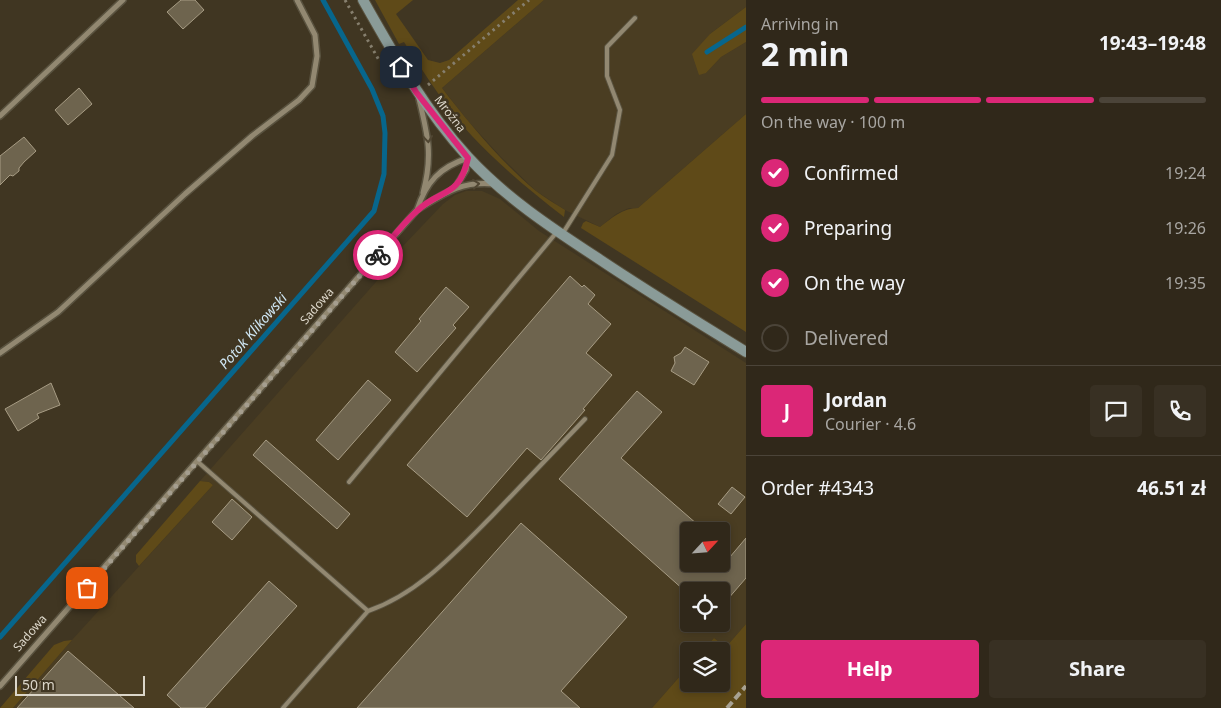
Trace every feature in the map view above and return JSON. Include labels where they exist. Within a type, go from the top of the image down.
[{"type":"main road","name":"Mroźna","points":[[363,0],[416,92],[468,158],[497,184]]},
{"type":"main road","points":[[497,184],[514,201],[559,234],[746,352]]},
{"type":"street","points":[[0,116],[123,0]]},
{"type":"street","points":[[0,353],[58,312],[184,194],[252,136],[299,100],[312,86],[317,56],[315,35],[297,0]]},
{"type":"street","points":[[416,92],[428,133],[430,157],[427,178],[417,210]]},
{"type":"street","points":[[423,193],[436,176],[457,162],[468,158],[466,170],[455,188]]},
{"type":"street","name":"Sadowa","points":[[0,686],[417,210],[455,188],[478,183],[497,184]]},
{"type":"lane","points":[[349,482],[559,234],[612,155],[620,110],[606,76],[607,47],[635,18]]},
{"type":"lane","points":[[283,708],[368,611],[386,605],[419,584],[457,552],[585,419]]},
{"type":"lane","points":[[198,462],[368,611]]},
{"type":"path","points":[[345,0],[380,62]]},
{"type":"path","points":[[416,92],[433,83],[529,0]]},
{"type":"path","points":[[423,78],[427,86]]},
{"type":"shaded area","points":[[375,0],[413,0],[396,14],[428,60],[440,63],[449,60],[518,0],[544,0],[442,88],[474,128],[523,180],[547,199],[565,210],[564,217],[505,168],[462,125],[436,91],[404,42],[399,44]]},
{"type":"shaded area","points":[[544,0],[746,0],[746,7],[710,34],[706,73],[721,57],[746,42],[746,114],[638,208],[629,208],[616,214],[600,227],[565,210],[536,191],[468,121],[442,88]]},
{"type":"shaded area","points":[[746,7],[746,42],[721,57],[706,73],[699,75],[692,54],[710,34]]},
{"type":"shaded area","points":[[746,114],[746,332],[581,228],[586,221],[600,227],[622,212],[638,208]]},
{"type":"shaded area","points":[[466,191],[482,191],[500,199],[539,231],[746,363],[746,624],[730,642],[719,642],[714,638],[710,642],[680,642],[680,676],[652,708],[13,708],[213,485],[209,482],[200,481],[383,274],[383,267],[443,204],[455,195]]},
{"type":"shaded area","points":[[200,481],[209,482],[213,485],[139,566],[136,562],[136,555]]},
{"type":"shaded area","points":[[746,624],[746,708],[652,708],[680,676],[680,692],[730,692],[730,642]]},
{"type":"shaded area","points":[[714,638],[719,642],[710,642]]},
{"type":"shaded area","points":[[72,640],[13,708],[0,708],[54,645]]},
{"type":"building","points":[[181,0],[195,0],[204,10],[183,29],[167,12]]},
{"type":"building","points":[[79,88],[92,104],[68,125],[55,110]]},
{"type":"building","points":[[24,137],[36,151],[24,162],[19,171],[13,176],[10,175],[0,185],[0,156]]},
{"type":"building","points":[[570,276],[595,295],[588,304],[611,324],[586,353],[612,375],[583,409],[585,410],[541,460],[527,448],[467,517],[407,465]]},
{"type":"building","points":[[446,287],[469,307],[453,325],[456,328],[417,372],[395,352]]},
{"type":"building","points":[[685,347],[709,362],[694,385],[671,371],[675,363],[674,357],[681,353]]},
{"type":"building","points":[[368,380],[391,400],[338,460],[316,440]]},
{"type":"building","points":[[51,383],[60,405],[37,414],[39,418],[18,431],[5,409]]},
{"type":"building","points":[[637,391],[662,412],[621,458],[695,522],[680,522],[680,572],[730,572],[730,557],[746,538],[746,578],[730,597],[730,582],[680,582],[680,587],[559,479]]},
{"type":"building","points":[[266,440],[350,514],[337,529],[253,455]]},
{"type":"building","points":[[732,487],[745,497],[731,514],[718,504]]},
{"type":"building","points":[[232,499],[252,517],[232,540],[212,522]]},
{"type":"building","points":[[521,523],[627,617],[561,691],[580,708],[357,708]]},
{"type":"building","points":[[269,581],[297,606],[205,708],[181,708],[167,695]]},
{"type":"building","points":[[68,651],[134,708],[17,708]]},
{"type":"waterway","name":"Potok Klikowski","points":[[0,637],[374,211],[384,174],[385,133],[383,116],[372,89],[323,0]]},
{"type":"waterway","points":[[707,52],[746,27]]},
{"type":"railway","points":[[727,708],[746,686]]},
{"type":"way so far","points":[[87,588],[378,255]]},
{"type":"route","points":[[378,255],[417,210],[455,188],[466,170],[468,158],[416,92],[401,67]]}]
